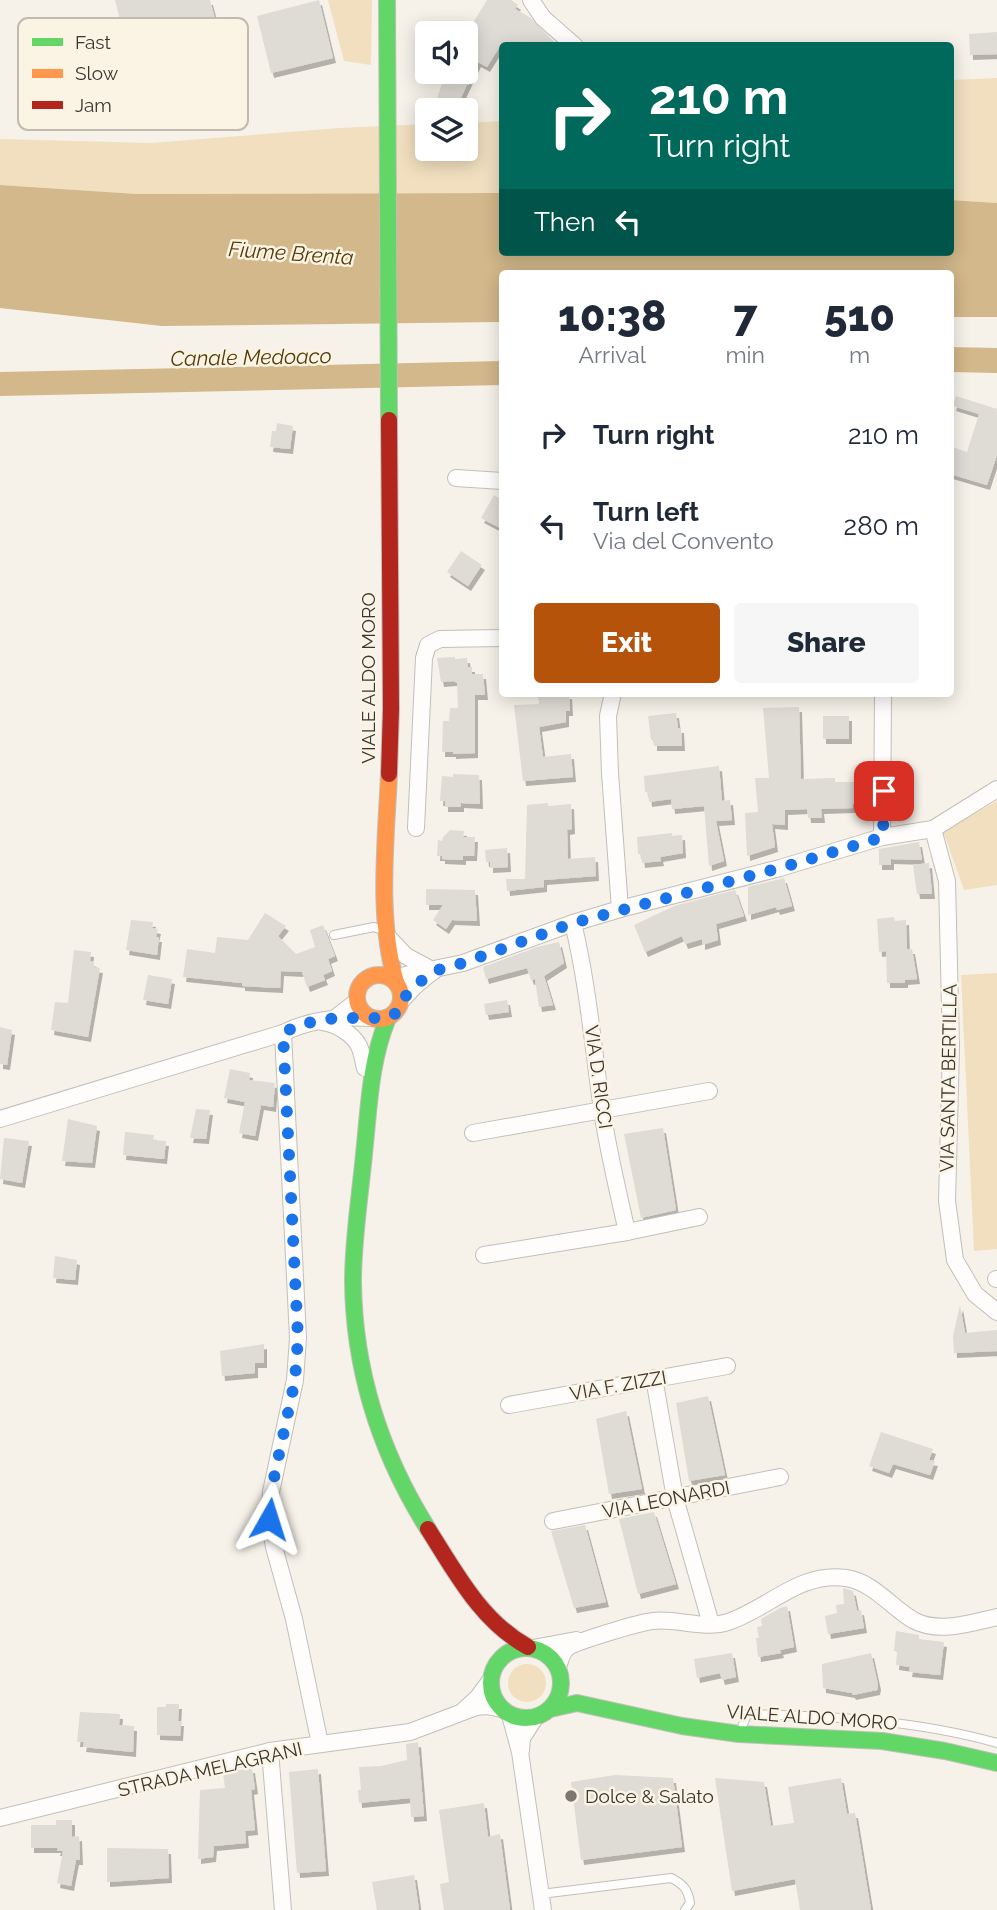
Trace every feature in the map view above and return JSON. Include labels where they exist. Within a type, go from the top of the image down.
[{"type":"main road","name":"VIALE ALDO MORO","points":[[368,978],[381,931],[391,709],[387,0]]},
{"type":"main road","name":"VIALE ALDO MORO","points":[[381,931],[396,982]]},
{"type":"main road","points":[[382,975],[396,982],[401,990],[402,1000],[396,1013],[377,1018],[362,1011],[357,1001],[359,988],[368,978],[382,975]]},
{"type":"main road","name":"VIALE ALDO MORO","points":[[368,1107],[365,1068],[377,1018]]},
{"type":"main road","name":"VIALE ALDO MORO","points":[[377,1018],[380,1042],[368,1107],[353,1281],[358,1347],[370,1401],[389,1458],[416,1510],[474,1599],[491,1620],[517,1642],[552,1659],[560,1673],[625,1712]]},
{"type":"main road","name":"VIALE ALDO MORO","points":[[474,1599],[489,1644],[493,1696],[506,1712]]},
{"type":"main road","points":[[492,1676],[497,1663],[510,1651],[531,1648]]},
{"type":"main road","points":[[550,1709],[558,1700],[560,1673]]},
{"type":"main road","name":"VIALE ALDO MORO","points":[[536,1718],[550,1709],[577,1703],[682,1726],[739,1734],[882,1741],[997,1763]]},
{"type":"main road","points":[[506,1712],[518,1718],[536,1718]]},
{"type":"street","points":[[531,0],[542,18],[570,42]]},
{"type":"street","points":[[456,478],[499,481]]},
{"type":"street","points":[[416,828],[424,658],[428,645],[440,639],[499,638]]},
{"type":"street","points":[[612,697],[608,716],[609,751],[621,909]]},
{"type":"street","points":[[883,697],[883,837]]},
{"type":"street","points":[[396,982],[405,975],[463,963],[573,923],[621,909],[780,868],[883,837],[933,829],[997,789]]},
{"type":"street","name":"VIA SANTA BERTILLA","points":[[933,829],[947,881],[951,1048],[947,1201],[955,1260],[975,1294],[997,1312]]},
{"type":"street","name":"VIA D. RICCI","points":[[573,923],[595,1045],[602,1110],[627,1232]]},
{"type":"street","points":[[381,931],[406,956],[434,971]]},
{"type":"street","points":[[402,1000],[434,971]]},
{"type":"street","points":[[335,1018],[357,1001]]},
{"type":"street","points":[[0,1119],[283,1033],[301,1024],[335,1018],[377,1018]]},
{"type":"street","name":"VIALE ALDO MORO","points":[[316,1021],[330,1023],[348,1034],[359,1045],[365,1068]]},
{"type":"street","points":[[283,1033],[298,1338],[295,1380],[271,1492],[269,1519],[294,1619],[320,1744]]},
{"type":"street","points":[[473,1133],[709,1091]]},
{"type":"street","points":[[484,1255],[627,1232],[699,1217]]},
{"type":"street","name":"VIA F. ZIZZI","points":[[509,1405],[727,1366]]},
{"type":"street","points":[[654,1378],[675,1498],[701,1583],[710,1624]]},
{"type":"street","name":"VIA LEONARDI","points":[[553,1521],[780,1477]]},
{"type":"street","points":[[560,1673],[561,1657],[568,1647],[586,1640],[653,1621],[726,1623],[810,1579],[847,1578],[877,1592],[915,1620],[936,1626],[961,1626],[997,1617]]},
{"type":"street","points":[[531,1648],[570,1640],[586,1640]]},
{"type":"street","name":"STRADA MELAGRANI","points":[[461,1712],[478,1697],[492,1676]]},
{"type":"street","name":"STRADA MELAGRANI","points":[[0,1818],[270,1751],[410,1732],[461,1712],[486,1706],[506,1712]]},
{"type":"street","points":[[506,1712],[520,1752],[542,1902]]},
{"type":"street","points":[[520,1752],[522,1738],[536,1718]]},
{"type":"street","points":[[270,1751],[283,1910]]},
{"type":"lane","points":[[334,935],[381,931]]},
{"type":"lane","points":[[739,1734],[747,1714],[810,1715],[952,1731],[997,1743]]},
{"type":"lane","points":[[542,1902],[671,1878],[688,1891],[690,1903],[685,1910]]},
{"type":"shaded area","points":[[328,0],[372,0],[371,65],[344,61]]},
{"type":"shaded area","points":[[997,78],[997,203],[954,200],[954,80]]},
{"type":"shaded area","points":[[499,121],[499,193],[137,194],[0,185],[0,139],[151,143],[415,125],[415,161],[478,161],[478,122]]},
{"type":"shaded area","points":[[997,801],[997,885],[964,890],[943,831]]},
{"type":"shaded area","points":[[997,973],[997,1249],[974,1251],[961,975]]},
{"type":"shaded area","points":[[527,1664],[540,1670],[546,1683],[540,1696],[527,1702],[514,1696],[508,1683],[514,1670]]},
{"type":"water","name":"Fiume Brenta","points":[[0,185],[137,194],[499,193],[499,256],[954,256],[954,200],[997,203],[997,317],[954,317],[954,270],[499,270],[499,322],[162,326],[0,308]]},
{"type":"water","points":[[954,347],[997,348],[997,373],[954,372]]},
{"type":"water","name":"Canale Medoaco","points":[[499,361],[499,385],[0,396],[0,372]]},
{"type":"building","points":[[115,0],[210,0],[215,18],[120,18]]},
{"type":"building","points":[[319,0],[333,58],[271,73],[257,16]]},
{"type":"building","points":[[487,0],[511,0],[518,5],[515,9],[531,18],[554,42],[499,42],[499,48],[487,67],[478,62],[478,21],[474,21]]},
{"type":"building","points":[[997,32],[997,54],[970,55],[969,34]]},
{"type":"building","points":[[442,84],[467,84],[461,98],[438,98]]},
{"type":"building","points":[[956,396],[997,409],[997,455],[987,485],[954,475],[954,447],[967,452],[979,414],[954,406]]},
{"type":"building","points":[[277,423],[293,426],[290,449],[270,447],[272,431],[276,431]]},
{"type":"building","points":[[494,495],[499,498],[499,527],[481,518]]},
{"type":"building","points":[[461,551],[482,565],[468,586],[447,572]]},
{"type":"building","points":[[437,658],[467,658],[472,674],[483,674],[485,695],[475,695],[475,753],[442,752],[443,721],[449,721],[450,708],[458,708],[457,683],[441,682]]},
{"type":"building","points":[[538,697],[569,697],[570,711],[566,711],[566,722],[539,727],[543,757],[571,754],[573,777],[523,781],[514,705],[539,704]]},
{"type":"building","points":[[799,707],[801,779],[835,778],[835,782],[859,782],[859,777],[871,777],[870,804],[853,804],[852,808],[821,809],[822,818],[808,818],[807,809],[785,810],[785,825],[772,824],[775,847],[747,856],[745,813],[758,812],[755,778],[769,778],[763,708]]},
{"type":"building","points":[[676,713],[678,728],[681,728],[682,746],[654,746],[648,716]]},
{"type":"building","points":[[823,716],[849,716],[849,739],[823,739]]},
{"type":"building","points":[[719,766],[722,801],[730,800],[732,820],[716,821],[724,861],[709,866],[704,806],[672,809],[671,799],[649,802],[644,776]]},
{"type":"building","points":[[453,774],[479,775],[480,804],[461,803],[461,807],[445,807],[445,801],[440,801],[442,776],[453,777]]},
{"type":"building","points":[[548,803],[548,806],[571,804],[572,829],[567,830],[568,859],[595,857],[596,876],[544,880],[544,887],[507,891],[506,879],[525,879],[527,805]]},
{"type":"building","points":[[450,830],[464,831],[463,837],[475,837],[474,856],[463,856],[463,860],[442,859],[442,856],[437,856],[438,840],[442,841]]},
{"type":"building","points":[[672,833],[672,836],[682,835],[683,853],[660,857],[661,861],[642,863],[641,854],[638,854],[637,837]]},
{"type":"building","points":[[919,842],[922,860],[891,859],[891,865],[879,865],[879,849]]},
{"type":"building","points":[[507,848],[508,867],[490,868],[490,862],[486,862],[485,850]]},
{"type":"building","points":[[929,863],[932,894],[917,894],[913,865]]},
{"type":"building","points":[[784,878],[792,906],[777,910],[776,907],[748,915],[748,887]]},
{"type":"building","points":[[426,889],[475,890],[477,921],[452,920],[446,929],[433,920],[443,905],[426,905]]},
{"type":"building","points":[[735,890],[744,916],[716,924],[718,940],[702,945],[702,939],[685,944],[682,936],[645,952],[634,925],[674,906]]},
{"type":"building","points":[[265,913],[286,926],[278,936],[296,954],[315,947],[310,930],[323,925],[335,956],[328,959],[332,971],[323,975],[325,980],[307,987],[302,972],[281,971],[280,988],[242,986],[242,983],[183,977],[187,949],[215,953],[217,937],[248,940]]},
{"type":"building","points":[[894,917],[895,921],[906,920],[907,949],[912,949],[917,979],[905,980],[905,983],[887,983],[886,951],[879,952],[877,919]]},
{"type":"building","points":[[131,920],[153,922],[152,928],[158,929],[156,937],[159,937],[157,955],[126,950]]},
{"type":"building","points":[[559,942],[564,963],[544,976],[553,1005],[539,1007],[535,979],[531,980],[527,968],[486,979],[483,967],[537,947]]},
{"type":"building","points":[[74,950],[91,952],[90,961],[94,962],[94,967],[100,968],[88,1037],[51,1030],[55,1002],[68,1003]]},
{"type":"building","points":[[148,975],[172,979],[168,1004],[143,1000]]},
{"type":"building","points":[[507,1000],[509,1012],[486,1015],[484,1004]]},
{"type":"building","points":[[0,1027],[12,1030],[7,1065],[0,1064]]},
{"type":"building","points":[[230,1069],[250,1073],[249,1080],[275,1083],[273,1107],[261,1105],[255,1136],[239,1133],[245,1102],[224,1098]]},
{"type":"building","points":[[196,1109],[210,1110],[206,1139],[190,1138]]},
{"type":"building","points":[[68,1119],[97,1126],[92,1163],[62,1161]]},
{"type":"building","points":[[663,1128],[676,1210],[641,1218],[624,1134]]},
{"type":"building","points":[[125,1132],[154,1135],[153,1140],[166,1141],[164,1159],[123,1155]]},
{"type":"building","points":[[4,1138],[29,1141],[22,1183],[0,1179]]},
{"type":"building","points":[[55,1256],[77,1260],[75,1280],[53,1278]]},
{"type":"building","points":[[960,1305],[965,1333],[997,1330],[997,1351],[954,1353],[953,1336]]},
{"type":"building","points":[[264,1344],[264,1363],[255,1363],[255,1373],[222,1376],[220,1351]]},
{"type":"building","points":[[708,1396],[725,1475],[689,1481],[676,1403]]},
{"type":"building","points":[[626,1411],[642,1489],[609,1494],[596,1419]]},
{"type":"building","points":[[881,1432],[933,1449],[929,1460],[935,1461],[930,1475],[893,1464],[889,1473],[869,1466]]},
{"type":"building","points":[[654,1512],[676,1584],[638,1594],[619,1519]]},
{"type":"building","points":[[585,1525],[606,1602],[574,1608],[551,1531]]},
{"type":"building","points":[[843,1588],[853,1591],[857,1611],[861,1610],[864,1628],[828,1634],[825,1616],[837,1613],[836,1605],[844,1604]]},
{"type":"building","points":[[787,1606],[794,1647],[780,1650],[781,1653],[758,1657],[756,1638],[759,1638],[757,1627],[762,1626],[761,1619]]},
{"type":"building","points":[[896,1631],[919,1635],[919,1639],[944,1642],[940,1675],[909,1672],[910,1667],[896,1665]]},
{"type":"building","points":[[732,1653],[736,1677],[722,1680],[720,1673],[697,1678],[694,1659]]},
{"type":"building","points":[[871,1653],[877,1690],[853,1695],[823,1688],[822,1664]]},
{"type":"building","points":[[166,1704],[179,1704],[180,1736],[157,1735],[157,1707],[166,1707]]},
{"type":"building","points":[[80,1712],[120,1714],[119,1725],[134,1726],[133,1752],[83,1747],[84,1742],[77,1742]]},
{"type":"building","points":[[418,1742],[424,1816],[411,1817],[410,1798],[359,1803],[359,1767],[381,1766],[407,1760],[406,1744]]},
{"type":"building","points":[[252,1768],[255,1830],[245,1831],[246,1843],[214,1846],[213,1857],[198,1859],[200,1790],[225,1788],[223,1773]]},
{"type":"building","points":[[318,1769],[326,1871],[297,1873],[289,1772]]},
{"type":"building","points":[[615,1775],[673,1778],[682,1847],[581,1860],[571,1782]]},
{"type":"building","points":[[715,1778],[764,1782],[771,1826],[794,1823],[788,1787],[841,1778],[847,1814],[855,1813],[871,1910],[800,1910],[795,1879],[732,1891]]},
{"type":"building","points":[[484,1803],[488,1837],[500,1834],[510,1910],[444,1910],[440,1884],[449,1882],[439,1810]]},
{"type":"building","points":[[56,1820],[72,1820],[72,1837],[79,1836],[80,1860],[76,1860],[71,1886],[57,1883],[63,1851],[57,1851],[58,1848],[31,1848],[31,1825],[56,1825]]},
{"type":"building","points":[[107,1848],[168,1849],[169,1878],[107,1882]]},
{"type":"building","points":[[414,1875],[419,1910],[377,1910],[372,1882]]},
{"type":"traffic: fast","points":[[387,0],[389,420]]},
{"type":"traffic: fast","points":[[388,1018],[377,1051],[369,1102],[354,1250],[355,1315],[373,1410],[397,1471],[428,1529]]},
{"type":"traffic: fast","points":[[519,1648],[533,1648],[546,1653],[556,1663],[561,1683],[556,1703],[546,1713],[533,1718],[519,1718],[506,1713],[496,1703],[491,1690],[491,1676],[496,1663],[506,1653],[519,1648]]},
{"type":"traffic: fast","points":[[550,1709],[577,1703],[682,1726],[739,1734],[882,1741],[997,1763]]},
{"type":"traffic: slow","points":[[389,774],[385,906],[386,932],[396,982]]},
{"type":"traffic: slow","points":[[379,975],[388,976],[395,981],[400,988],[401,997],[400,1006],[395,1013],[388,1018],[379,1019],[370,1018],[363,1013],[358,1006],[357,997],[358,988],[363,981],[370,976],[379,975]]},
{"type":"traffic: jam","points":[[389,420],[389,774]]},
{"type":"traffic: jam","points":[[428,1529],[483,1610],[496,1624],[528,1647]]},
{"type":"place","name":"Dolce & Salato","points":[[571,1796]]},
{"type":"route","points":[[269,1519],[271,1492],[295,1380],[298,1338],[283,1033],[301,1024],[335,1018],[388,1018],[396,1013],[402,1000],[416,985],[434,971],[573,923],[780,868],[883,837],[884,791]]}]
